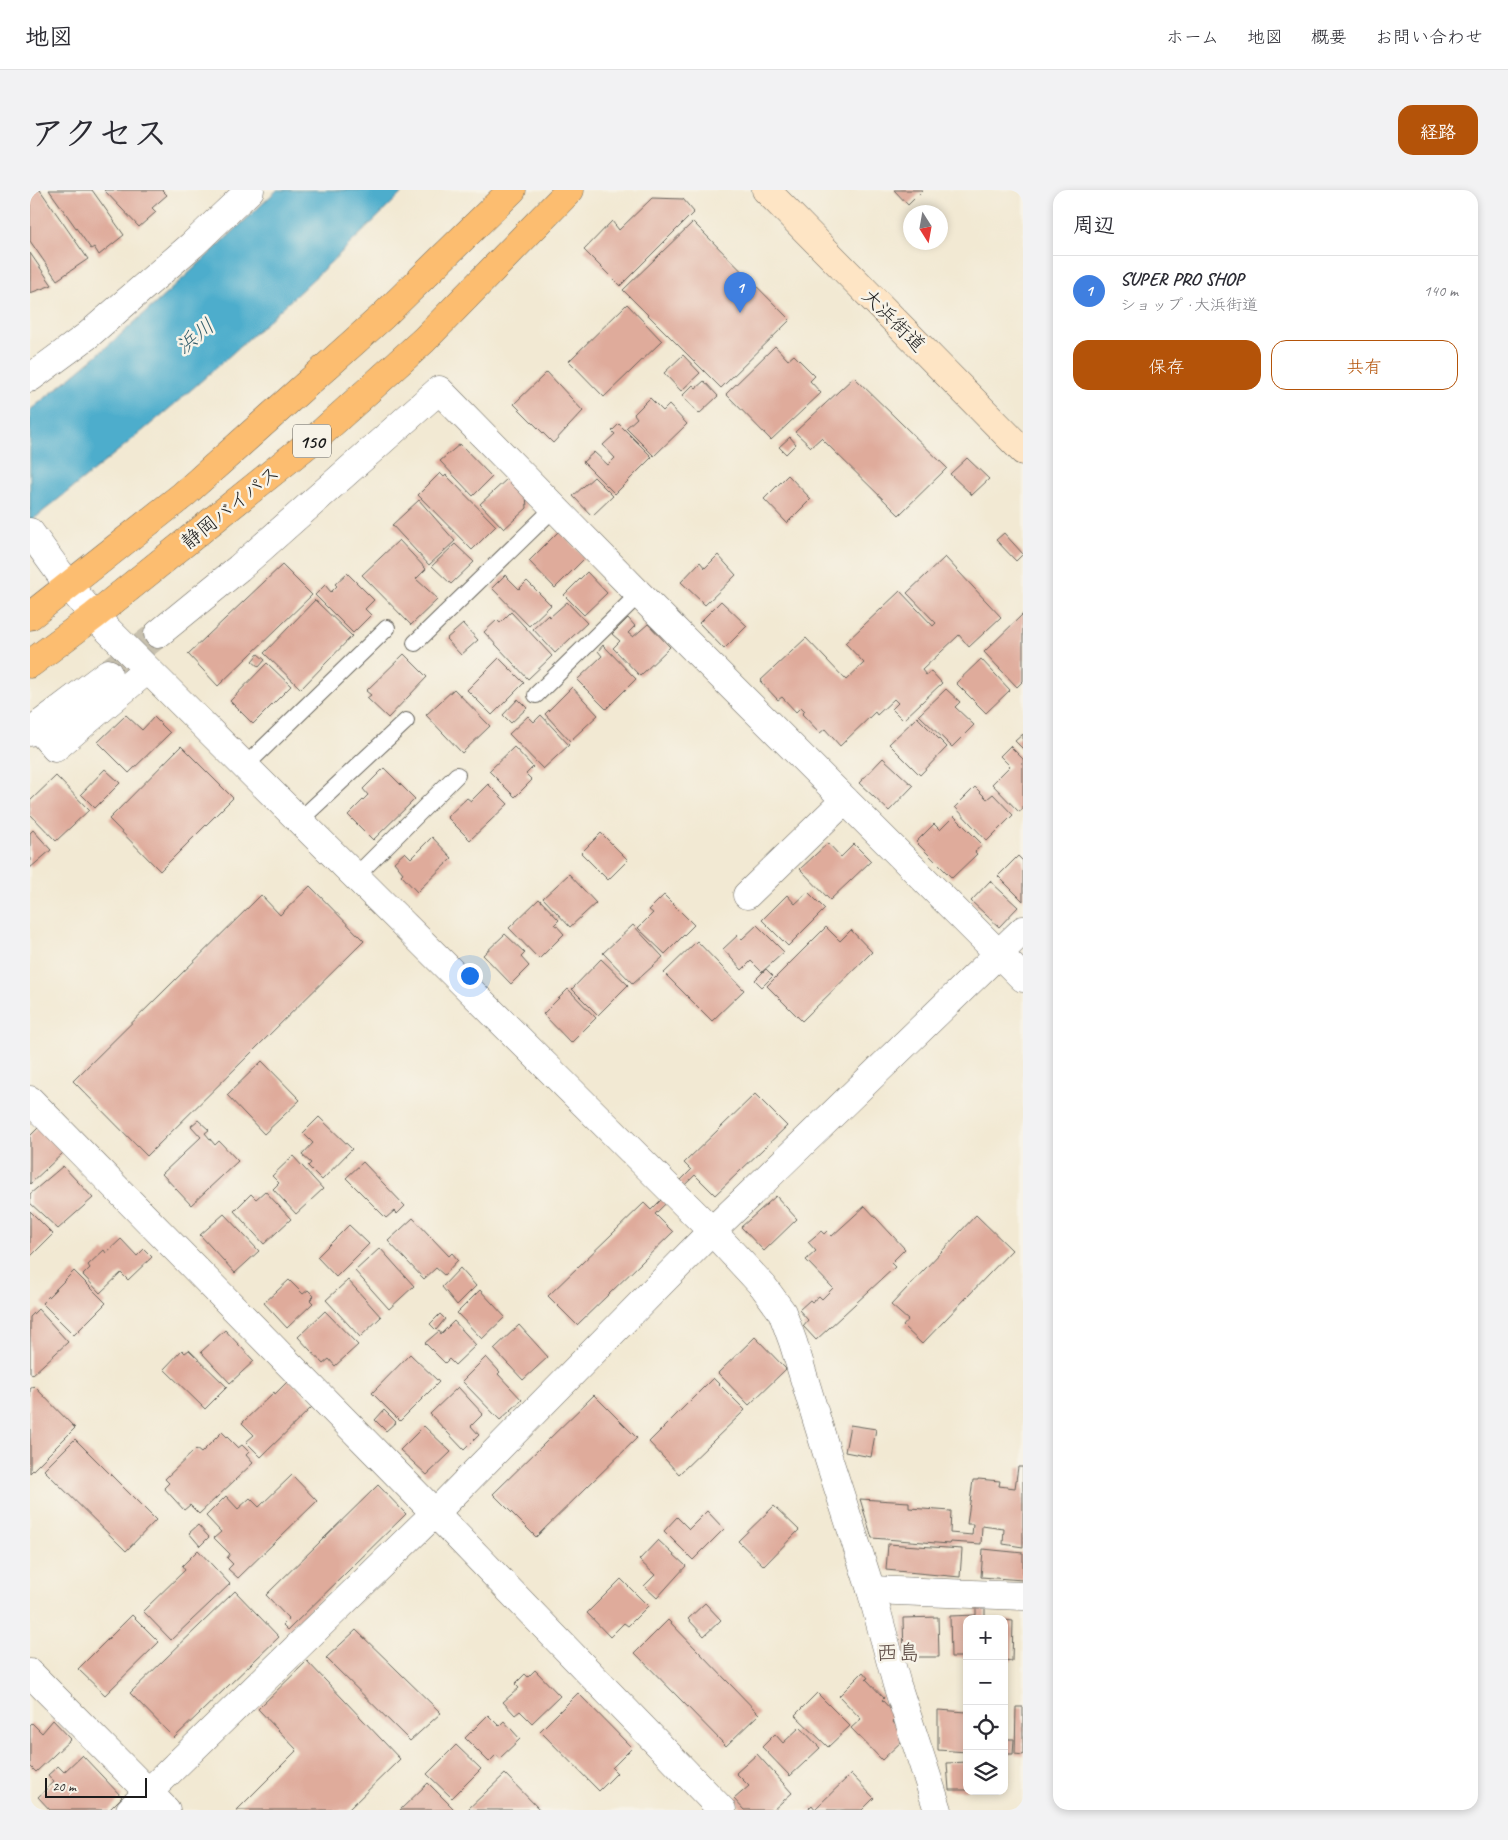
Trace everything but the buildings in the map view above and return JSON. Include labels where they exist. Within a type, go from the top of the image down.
[{"type":"highway","name":"静岡バイパス","points":[[30,616],[183,495],[383,316],[512,190]]},
{"type":"highway","name":"静岡バイパス","points":[[30,664],[94,616],[325,430],[424,340],[570,190]]},
{"type":"street","points":[[30,378],[87,336],[192,245],[250,190]]},
{"type":"street","name":"大浜街道","points":[[766,190],[1023,451]]},
{"type":"street","points":[[158,634],[239,568],[439,390],[638,594],[1023,978]]},
{"type":"street","points":[[33,535],[69,586],[94,616],[146,670],[300,820],[712,1230],[763,1286],[782,1312],[794,1342],[938,1810]]},
{"type":"street","points":[[108,673],[33,729],[55,748],[146,670]]},
{"type":"street","points":[[747,895],[844,800]]},
{"type":"street","points":[[30,1673],[148,1804],[712,1230],[1023,930]]},
{"type":"street","points":[[30,1100],[435,1513],[722,1810]]},
{"type":"street","points":[[871,1590],[1023,1596]]},
{"type":"lane","points":[[415,643],[554,508]]},
{"type":"lane","points":[[536,695],[638,594]]},
{"type":"lane","points":[[245,766],[387,628]]},
{"type":"lane","points":[[300,820],[406,721]]},
{"type":"lane","points":[[356,876],[457,775]]},
{"type":"water","name":"浜川","points":[[277,190],[405,190],[312,280],[217,367],[30,522],[30,410],[125,331]]},
{"type":"tunnel","points":[[108,673],[158,634]]},
{"type":"place","name":"SUPER PRO SHOP","points":[[740,313]]},
{"type":"district","name":"西島","points":[[898,1652]]}]
